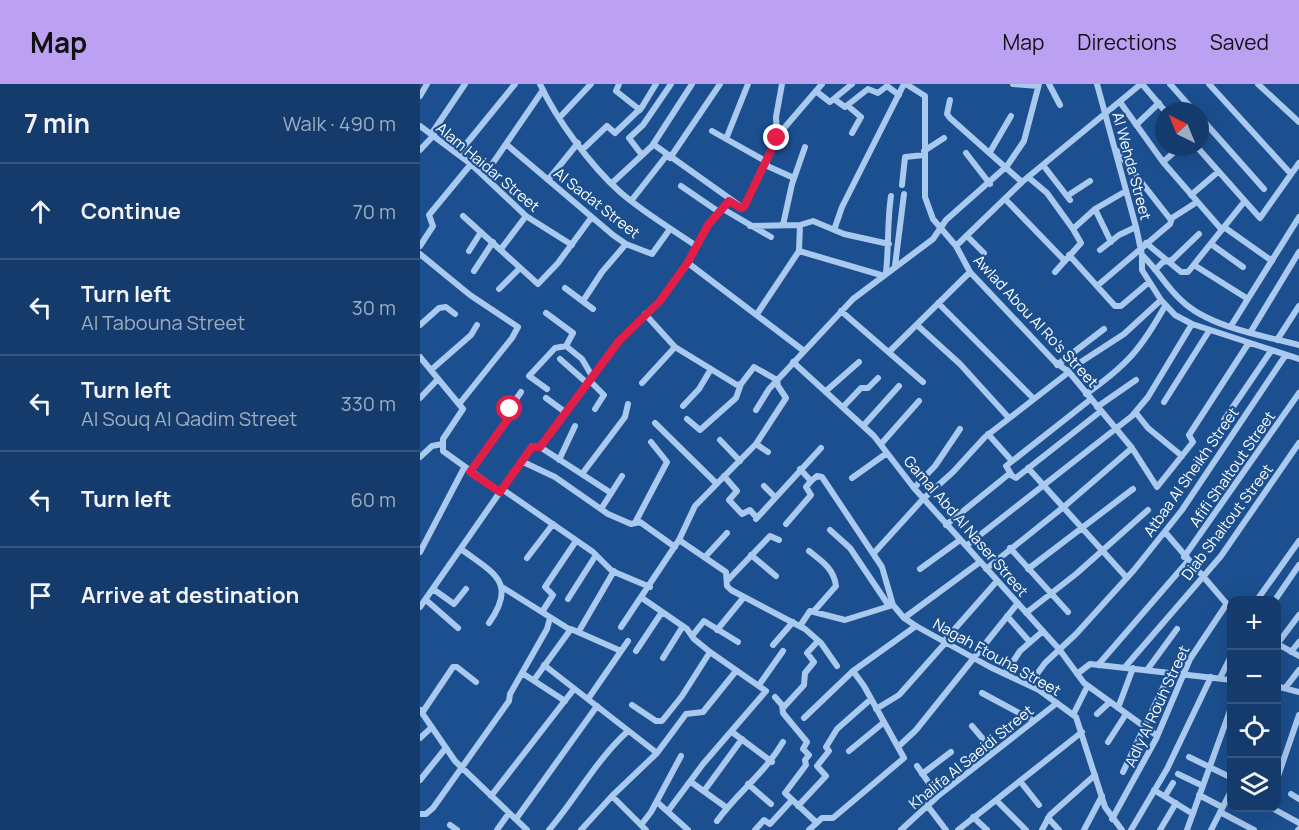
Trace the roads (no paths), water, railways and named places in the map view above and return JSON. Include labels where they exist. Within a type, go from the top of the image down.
[{"type":"street","points":[[420,96],[427,84]]},
{"type":"street","points":[[420,150],[465,84]]},
{"type":"street","points":[[458,154],[515,84]]},
{"type":"street","points":[[560,117],[591,84]]},
{"type":"street","points":[[619,84],[616,91],[640,110]]},
{"type":"street","points":[[583,149],[607,126],[614,133],[640,110],[656,84]]},
{"type":"street","points":[[642,155],[629,138],[643,124],[671,84]]},
{"type":"street","points":[[612,183],[653,144],[692,84]]},
{"type":"street","points":[[631,201],[669,156],[720,84]]},
{"type":"street","points":[[726,139],[748,84]]},
{"type":"street","points":[[777,138],[776,117],[782,84]]},
{"type":"street","points":[[653,144],[741,208],[745,205],[777,138],[822,84]]},
{"type":"street","points":[[817,92],[828,102],[852,84]]},
{"type":"street","points":[[834,230],[842,207],[905,84]]},
{"type":"street","name":"Awlad Abou Al Ro's Street","points":[[905,84],[926,96],[924,153],[926,204],[940,229],[956,246],[970,272],[1089,396],[1132,448],[1157,487],[1182,456]]},
{"type":"street","points":[[756,410],[777,380],[841,311],[884,274],[933,239],[946,220],[990,184],[1007,166],[1024,141],[1037,85],[1013,84]]},
{"type":"street","points":[[1049,84],[1060,105]]},
{"type":"street","name":"Al Wehda Street","points":[[1097,84],[1136,227],[1142,270],[1148,282]]},
{"type":"street","points":[[956,246],[1025,180],[1106,116],[1141,84],[1158,102]]},
{"type":"street","points":[[1170,84],[1186,102]]},
{"type":"street","points":[[1209,84],[1292,174]]},
{"type":"street","points":[[1258,84],[1299,122]]},
{"type":"street","points":[[484,176],[541,86],[578,143],[612,183],[631,201],[695,245]]},
{"type":"street","points":[[834,99],[843,107],[848,106],[870,88],[878,93],[887,86],[899,95]]},
{"type":"street","points":[[950,100],[949,117],[1025,180],[1047,193],[1081,242],[1055,272]]},
{"type":"street","points":[[1120,102],[1163,162],[1197,202],[1223,228],[1272,261]]},
{"type":"street","points":[[848,106],[861,117],[852,133]]},
{"type":"street","points":[[1136,125],[1155,107]]},
{"type":"street","points":[[990,152],[1011,116]]},
{"type":"street","name":"Alam Haidar Street","points":[[420,126],[471,164],[526,216],[572,245]]},
{"type":"street","points":[[1209,127],[1264,189]]},
{"type":"street","points":[[712,131],[794,178]]},
{"type":"street","points":[[902,185],[905,157],[924,153],[944,138]]},
{"type":"street","points":[[548,180],[578,143]]},
{"type":"street","name":"Al Sadat Street","points":[[506,144],[591,218],[626,244],[652,254],[670,229]]},
{"type":"street","points":[[783,225],[794,178],[805,147]]},
{"type":"street","points":[[1115,148],[1171,220]]},
{"type":"street","points":[[966,153],[990,184]]},
{"type":"street","points":[[1163,162],[1170,156]]},
{"type":"street","points":[[1205,156],[1259,217],[1263,217],[1299,163]]},
{"type":"street","points":[[420,246],[433,226],[429,215],[471,164]]},
{"type":"street","points":[[1043,165],[1068,198],[1090,181]]},
{"type":"street","points":[[1191,195],[1218,172]]},
{"type":"street","points":[[681,186],[771,237]]},
{"type":"street","points":[[1073,229],[1095,209],[1126,191]]},
{"type":"street","points":[[895,266],[904,194]]},
{"type":"street","points":[[884,274],[889,244],[886,231],[891,196]]},
{"type":"street","points":[[1005,199],[1114,305],[1119,307],[1148,282],[1163,303],[1182,320],[1209,331],[1299,359]]},
{"type":"street","points":[[540,447],[619,341],[660,301],[688,262],[695,245],[729,201]]},
{"type":"street","points":[[1097,286],[1141,252],[1146,243],[1171,220],[1197,202]]},
{"type":"street","points":[[1146,243],[1184,273],[1194,265],[1244,202]]},
{"type":"street","points":[[1095,209],[1111,242]]},
{"type":"street","points":[[463,216],[535,283],[539,284],[591,218]]},
{"type":"street","points":[[501,249],[526,216]]},
{"type":"street","points":[[1231,326],[1299,217]]},
{"type":"street","points":[[750,226],[800,225],[813,220],[834,230],[889,244]]},
{"type":"street","points":[[757,314],[799,250],[800,225]]},
{"type":"street","points":[[1100,250],[1136,227]]},
{"type":"street","points":[[469,251],[481,232]]},
{"type":"street","points":[[1155,270],[1172,260],[1199,234]]},
{"type":"street","points":[[967,236],[984,253]]},
{"type":"street","points":[[474,271],[492,242]]},
{"type":"street","points":[[583,301],[602,272],[626,244]]},
{"type":"street","points":[[1211,244],[1243,267]]},
{"type":"street","points":[[799,250],[884,274]]},
{"type":"street","points":[[1141,252],[1184,304],[1250,333],[1299,345]]},
{"type":"street","points":[[1250,333],[1299,252]]},
{"type":"street","points":[[420,254],[470,295],[518,328],[460,403]]},
{"type":"street","points":[[688,262],[804,351]]},
{"type":"street","points":[[1194,265],[1248,299]]},
{"type":"street","points":[[499,289],[520,268]]},
{"type":"street","points":[[890,351],[970,272]]},
{"type":"street","points":[[565,288],[593,309]]},
{"type":"street","points":[[938,303],[1034,399]]},
{"type":"street","points":[[874,554],[922,499],[953,472],[988,434],[1163,303]]},
{"type":"street","points":[[1136,380],[1016,478],[1005,467],[1131,360],[1146,340],[1163,303]]},
{"type":"street","points":[[1277,340],[1299,306]]},
{"type":"street","points":[[420,325],[441,307],[446,307],[455,314]]},
{"type":"street","points":[[841,311],[924,382]]},
{"type":"street","points":[[546,313],[573,333],[566,346]]},
{"type":"street","points":[[645,315],[675,347],[737,385],[741,384]]},
{"type":"street","points":[[966,546],[1043,484],[1117,430],[1136,412],[1148,397],[1192,324]]},
{"type":"street","points":[[917,325],[960,364],[1009,418]]},
{"type":"street","points":[[431,370],[471,335],[477,326]]},
{"type":"street","points":[[1057,364],[1104,329]]},
{"type":"street","points":[[1164,402],[1209,331]]},
{"type":"street","points":[[1136,412],[1148,428],[1182,456],[1193,441],[1189,435],[1248,344]]},
{"type":"street","points":[[547,389],[529,376],[553,348],[566,346],[582,359],[589,380]]},
{"type":"street","points":[[642,383],[675,347]]},
{"type":"street","points":[[1224,420],[1271,351]]},
{"type":"street","name":"Atbaa Al Sheikh Street","points":[[1029,685],[1059,649],[1127,578],[1165,532],[1286,356]]},
{"type":"street","points":[[420,357],[460,403],[462,412],[442,444],[432,446],[420,457]]},
{"type":"street","points":[[560,359],[589,380],[604,395],[595,410]]},
{"type":"street","name":"Gamal Abd Al Naser Street","points":[[794,362],[881,444],[922,499],[1059,649],[1087,687],[1156,735]]},
{"type":"street","points":[[826,391],[842,375],[845,377],[859,363]]},
{"type":"street","points":[[687,419],[700,430],[736,398],[741,384],[754,367],[777,380]]},
{"type":"street","points":[[682,406],[699,389],[711,369]]},
{"type":"street","points":[[843,407],[861,388],[868,388],[878,378]]},
{"type":"street","points":[[420,398],[438,379]]},
{"type":"street","points":[[621,627],[650,588],[675,548],[695,506],[756,444],[787,397],[778,386],[777,380]]},
{"type":"street","points":[[863,426],[899,386]]},
{"type":"street","points":[[421,547],[467,470],[513,412],[510,408],[521,392]]},
{"type":"street","name":"Afifi Shaltout Street","points":[[1098,665],[1186,559],[1299,393]]},
{"type":"street","points":[[546,398],[565,412]]},
{"type":"street","points":[[881,444],[919,401]]},
{"type":"street","points":[[582,474],[625,417],[628,404]]},
{"type":"street","points":[[655,423],[716,483]]},
{"type":"street","points":[[559,459],[575,426]]},
{"type":"street","points":[[914,488],[935,466],[960,429]]},
{"type":"street","points":[[988,434],[1012,461]]},
{"type":"street","points":[[720,440],[740,461]]},
{"type":"street","points":[[521,461],[555,477],[601,509],[631,524],[636,521],[667,462],[651,442]]},
{"type":"street","name":"Diab Shaltout Street","points":[[1125,667],[1221,556],[1299,443]]},
{"type":"street","points":[[442,444],[445,454],[553,524],[596,555],[614,572],[650,588]]},
{"type":"street","points":[[756,444],[768,452]]},
{"type":"street","points":[[420,607],[532,447],[540,447],[611,493]]},
{"type":"street","points":[[724,476],[738,490],[729,500],[742,514],[750,510],[757,518],[820,448]]},
{"type":"street","points":[[986,569],[1132,448]]},
{"type":"street","points":[[852,478],[887,453]]},
{"type":"street","points":[[1028,468],[1127,578]]},
{"type":"street","points":[[800,469],[811,481]]},
{"type":"street","points":[[946,525],[1011,474]]},
{"type":"street","points":[[601,509],[622,476]]},
{"type":"street","points":[[786,524],[811,495],[806,487],[811,481],[821,476],[882,567],[891,606],[845,620],[814,611]]},
{"type":"street","points":[[764,486],[775,497]]},
{"type":"street","points":[[1028,569],[1133,489]]},
{"type":"street","points":[[1026,613],[1148,510]]},
{"type":"street","points":[[636,521],[675,548]]},
{"type":"street","points":[[527,558],[553,524]]},
{"type":"street","name":"Nagah Ftouha Street","points":[[830,530],[850,548],[891,606],[904,618],[1029,685],[1073,715],[1082,732],[1102,796],[1112,819],[1122,830]]},
{"type":"street","points":[[1165,532],[1226,605]]},
{"type":"street","points":[[705,557],[727,533]]},
{"type":"street","points":[[726,582],[770,536],[779,540]]},
{"type":"street","points":[[679,540],[726,572],[726,582],[731,590],[800,626],[818,640],[837,666]]},
{"type":"street","points":[[920,569],[960,540]]},
{"type":"street","points":[[542,612],[553,595],[545,587],[576,541]]},
{"type":"street","points":[[1260,596],[1299,541]]},
{"type":"street","points":[[1010,548],[1068,612]]},
{"type":"street","points":[[461,549],[491,571],[501,586],[550,618],[569,629],[621,651]]},
{"type":"street","points":[[800,626],[810,611],[814,611],[836,586],[831,570],[809,551]]},
{"type":"street","points":[[568,599],[596,555]]},
{"type":"street","points":[[751,555],[776,576]]},
{"type":"street","points":[[904,618],[980,562]]},
{"type":"street","points":[[1278,596],[1299,565]]},
{"type":"street","points":[[579,632],[614,572]]},
{"type":"street","points":[[876,708],[899,695],[997,581]]},
{"type":"street","points":[[489,623],[501,606],[501,586]]},
{"type":"street","points":[[433,589],[454,604],[466,589]]},
{"type":"street","points":[[717,630],[744,597]]},
{"type":"street","points":[[642,598],[690,631],[692,636],[710,652],[765,689],[765,693],[668,811]]},
{"type":"street","points":[[426,600],[458,628]]},
{"type":"street","points":[[899,746],[916,730],[1018,603]]},
{"type":"street","name":"Adly Al Rouh Street","points":[[1112,819],[1137,778],[1190,659],[1226,605]]},
{"type":"street","points":[[636,651],[662,612]]},
{"type":"street","points":[[1281,638],[1299,615]]},
{"type":"street","points":[[1007,616],[1029,641]]},
{"type":"street","points":[[422,815],[433,808],[509,701],[547,629],[550,618]]},
{"type":"street","points":[[692,636],[703,621],[738,642]]},
{"type":"street","points":[[773,645],[793,622]]},
{"type":"street","points":[[663,658],[683,626]]},
{"type":"street","points":[[804,718],[853,671],[916,626]]},
{"type":"street","points":[[534,680],[569,629]]},
{"type":"street","points":[[1147,670],[1177,629]]},
{"type":"street","points":[[1005,674],[1029,641],[1042,631]]},
{"type":"street","points":[[783,708],[804,685],[806,673],[814,662],[807,653],[818,640]]},
{"type":"street","points":[[588,699],[628,641]]},
{"type":"street","points":[[1291,652],[1299,642]]},
{"type":"street","points":[[1281,646],[1299,656]]},
{"type":"street","points":[[759,685],[783,651]]},
{"type":"street","points":[[632,705],[656,721],[662,721],[682,696],[710,652]]},
{"type":"street","points":[[1220,678],[1227,664]]},
{"type":"street","points":[[544,665],[657,753]]},
{"type":"street","points":[[1077,674],[1085,665],[1098,665],[1227,679]]},
{"type":"street","points":[[476,682],[457,667],[453,667],[421,711],[461,767],[527,830]]},
{"type":"street","points":[[1118,708],[1133,668]]},
{"type":"street","points":[[1286,687],[1299,670]]},
{"type":"street","points":[[581,830],[612,796],[657,753],[686,714],[703,712],[736,671]]},
{"type":"street","points":[[809,830],[822,818],[833,818],[903,759],[899,746],[853,671]]},
{"type":"street","points":[[522,673],[564,701]]},
{"type":"street","points":[[1123,772],[1170,673]]},
{"type":"street","points":[[1131,830],[1211,677]]},
{"type":"street","points":[[1281,686],[1299,692]]},
{"type":"street","points":[[1073,715],[1087,687]]},
{"type":"street","points":[[491,796],[574,689]]},
{"type":"street","points":[[982,693],[1034,721]]},
{"type":"street","points":[[775,697],[783,708],[783,713],[807,742],[803,749],[809,755],[805,760],[806,765],[785,793],[817,823]]},
{"type":"street","points":[[798,806],[826,776],[817,766],[829,752],[826,747],[837,729],[871,699]]},
{"type":"street","points":[[1097,714],[1110,702]]},
{"type":"street","name":"Khalifa Al Saeidi Street","points":[[901,830],[938,796],[1057,703]]},
{"type":"street","points":[[516,819],[597,706]]},
{"type":"street","points":[[1108,742],[1126,714]]},
{"type":"street","points":[[1281,767],[1299,715]]},
{"type":"street","points":[[1187,830],[1227,718]]},
{"type":"street","points":[[849,751],[883,723]]},
{"type":"street","points":[[972,726],[994,752]]},
{"type":"street","points":[[420,738],[431,728]]},
{"type":"street","points":[[549,830],[579,793],[600,758],[628,731]]},
{"type":"street","points":[[732,732],[772,762]]},
{"type":"street","points":[[958,830],[1082,732]]},
{"type":"street","points":[[704,791],[741,739]]},
{"type":"street","points":[[717,821],[748,784],[772,762],[783,742]]},
{"type":"street","points":[[420,780],[446,749]]},
{"type":"street","points":[[922,774],[951,752]]},
{"type":"street","points":[[612,796],[644,827],[681,756]]},
{"type":"street","points":[[1189,757],[1227,776]]},
{"type":"street","points":[[916,766],[938,796]]},
{"type":"street","points":[[1178,774],[1203,786]]},
{"type":"street","points":[[1042,830],[1048,818],[1095,775]]},
{"type":"street","points":[[1020,781],[1039,805]]},
{"type":"street","points":[[691,782],[727,808]]},
{"type":"street","points":[[1165,796],[1173,783]]},
{"type":"street","points":[[748,784],[771,804]]},
{"type":"street","points":[[1154,789],[1193,814]]},
{"type":"street","points":[[1291,794],[1299,799]]},
{"type":"street","points":[[1199,795],[1254,830]]},
{"type":"street","points":[[1084,830],[1102,796]]},
{"type":"street","points":[[1210,830],[1227,799]]},
{"type":"street","points":[[755,830],[764,820],[770,824],[792,800]]},
{"type":"street","points":[[996,800],[1026,830]]},
{"type":"street","points":[[657,802],[688,830]]},
{"type":"street","points":[[1161,830],[1176,803]]},
{"type":"street","points":[[927,805],[946,830]]},
{"type":"street","points":[[1280,812],[1299,823]]},
{"type":"street","points":[[497,830],[509,813]]},
{"type":"street","points":[[973,817],[987,830]]},
{"type":"street","points":[[1048,818],[1059,830]]},
{"type":"street","points":[[450,825],[457,830]]}]
